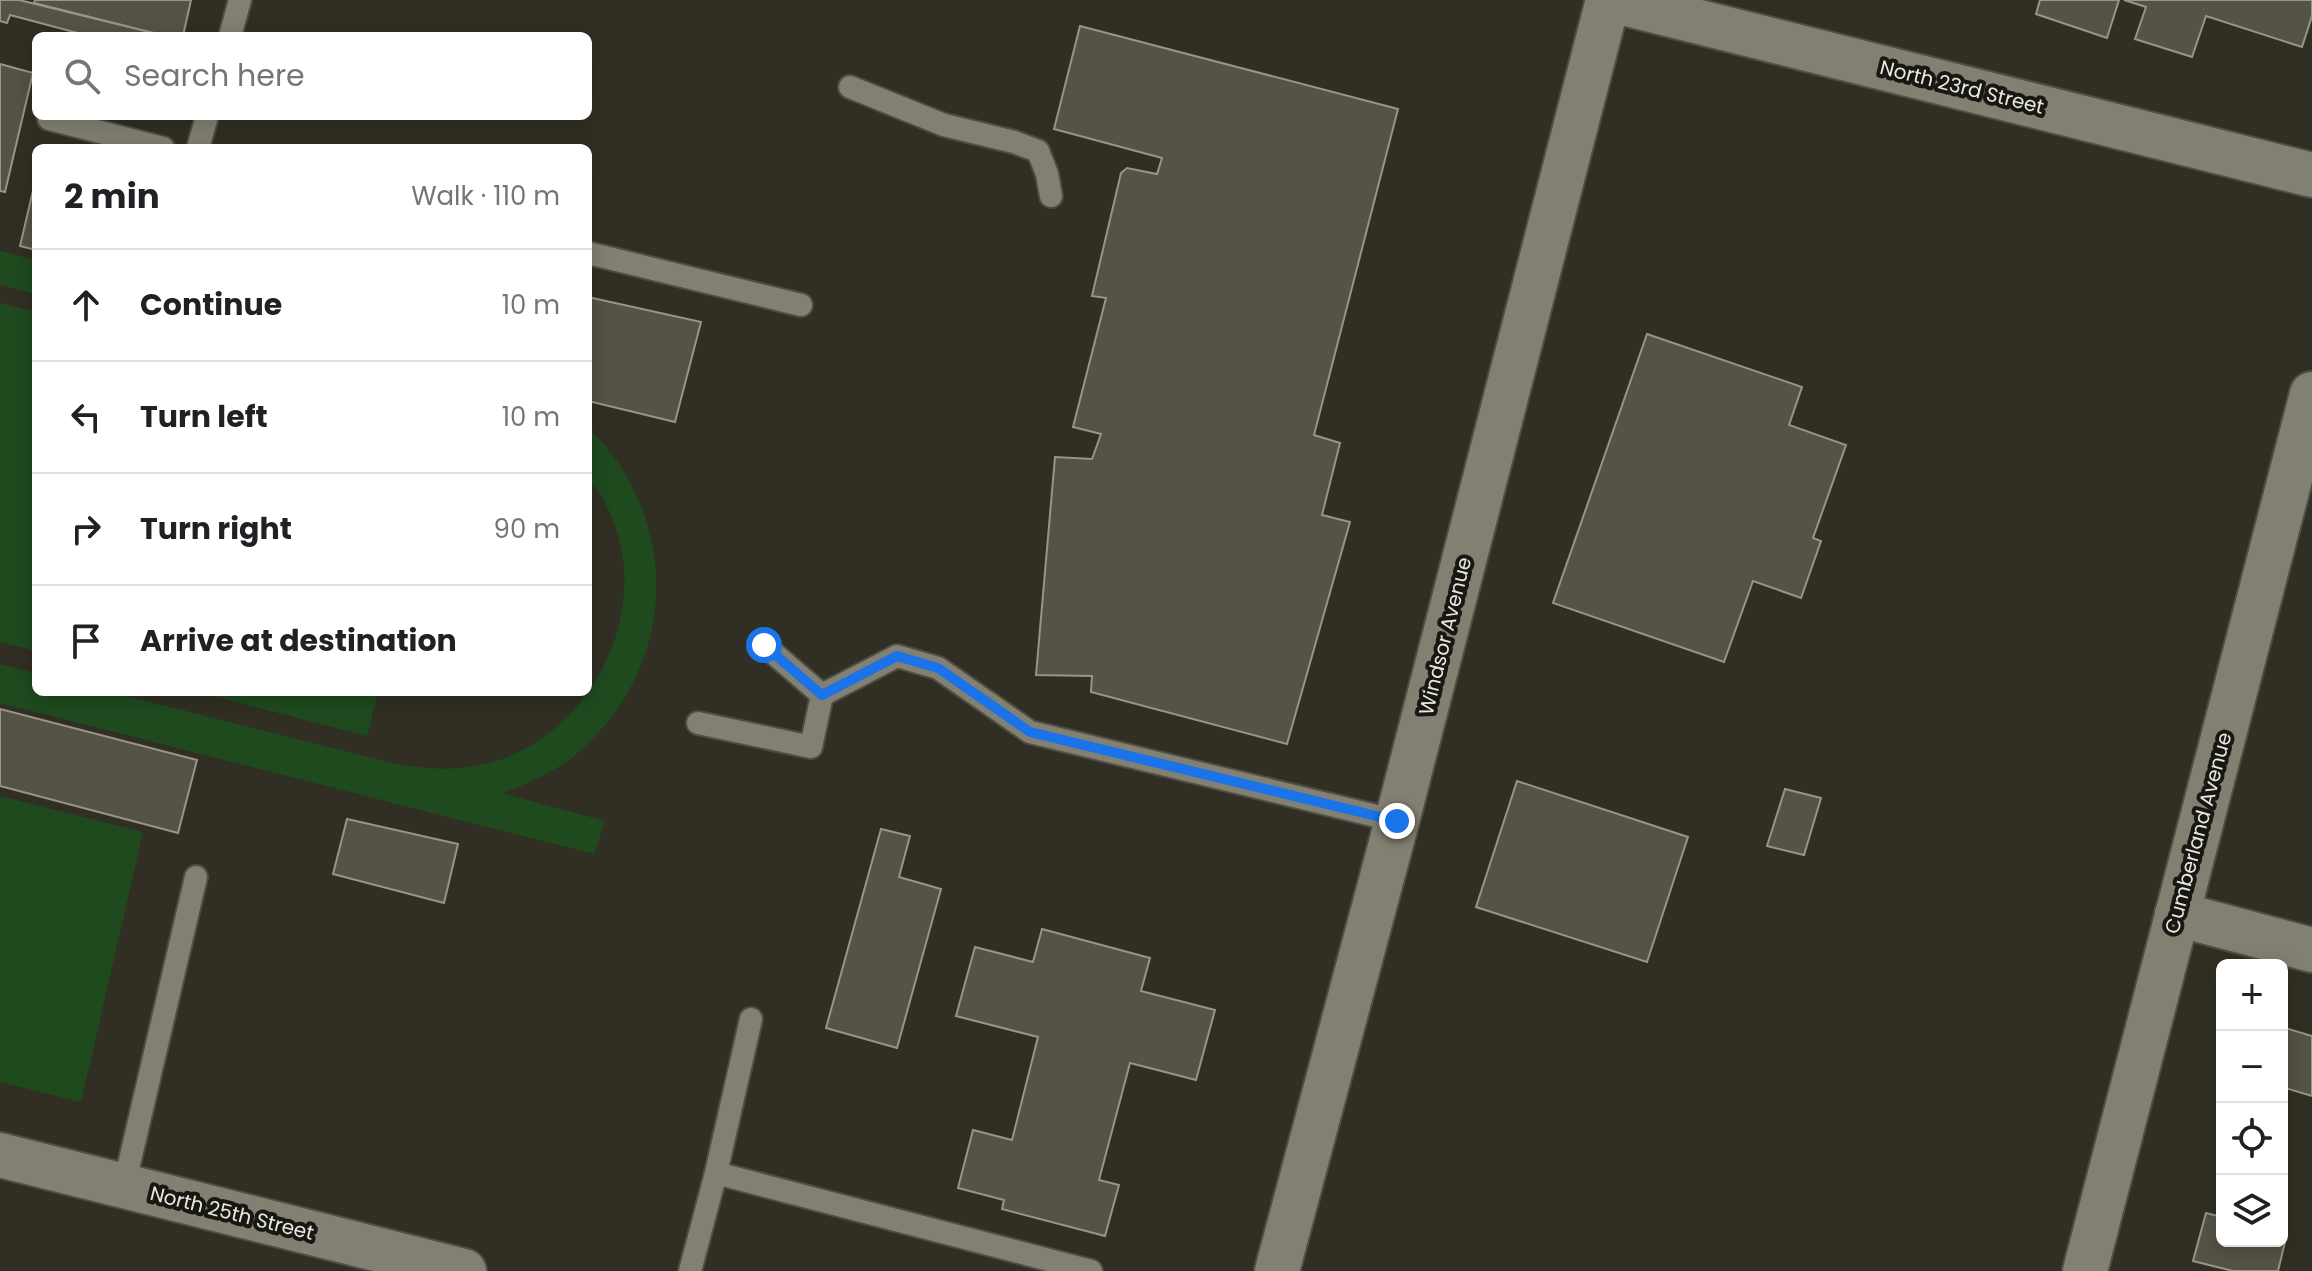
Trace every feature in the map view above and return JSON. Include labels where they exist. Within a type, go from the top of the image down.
[{"type":"street","name":"North 23rd Street","points":[[1610,0],[2312,175]]},
{"type":"street","name":"Windsor Avenue","points":[[1277,1271],[1610,0]]},
{"type":"street","name":"Cumberland Avenue","points":[[2085,1271],[2312,394]]},
{"type":"street","points":[[2177,914],[2312,950]]},
{"type":"street","name":"North 25th Street","points":[[0,1155],[464,1271]]},
{"type":"lane","points":[[231,32],[240,0]]},
{"type":"lane","points":[[850,87],[944,125],[1038,151],[1051,196]]},
{"type":"lane","points":[[53,120],[147,144]]},
{"type":"lane","points":[[199,144],[206,120]]},
{"type":"lane","points":[[592,254],[801,305]]},
{"type":"lane","points":[[764,645],[822,695]]},
{"type":"lane","points":[[822,695],[897,656],[938,668],[1030,732],[1397,821]]},
{"type":"lane","points":[[698,723],[811,747],[822,695]]},
{"type":"lane","points":[[124,1186],[196,877]]},
{"type":"lane","points":[[690,1271],[751,1019]]},
{"type":"lane","points":[[716,1173],[1091,1271]]},
{"type":"green space","points":[[0,251],[32,259],[32,293],[0,285]]},
{"type":"green space","points":[[0,303],[32,311],[32,650],[0,642]]},
{"type":"green space","points":[[592,432],[618,463],[640,503],[653,546],[656,589],[651,632],[637,674],[614,714],[582,749],[554,770],[502,793],[605,821],[594,854],[0,703],[0,664],[32,672],[32,696],[127,696],[409,766],[459,768],[495,761],[528,747],[557,727],[585,696],[592,696],[592,685],[615,638],[623,603],[624,567],[619,540],[600,494],[592,484]]},
{"type":"green space","points":[[212,696],[377,696],[367,736]]},
{"type":"green space","points":[[0,796],[143,832],[81,1102],[0,1082]]},
{"type":"building","points":[[0,0],[19,0],[150,32],[74,32],[10,15],[7,23],[0,21]]},
{"type":"building","points":[[35,0],[191,0],[184,32],[150,32],[34,3]]},
{"type":"building","points":[[2040,0],[2119,0],[2107,38],[2036,14]]},
{"type":"building","points":[[2124,0],[2312,0],[2312,16],[2302,47],[2206,16],[2192,57],[2135,39],[2146,7]]},
{"type":"building","points":[[1080,26],[1398,109],[1314,435],[1340,443],[1322,515],[1350,522],[1287,744],[1091,692],[1092,676],[1036,675],[1055,457],[1092,459],[1101,434],[1073,427],[1106,298],[1092,296],[1121,173],[1127,168],[1157,174],[1162,158],[1054,129]]},
{"type":"building","points":[[0,64],[32,73],[32,77],[5,192],[0,191]]},
{"type":"building","points":[[32,195],[32,249],[20,246]]},
{"type":"building","points":[[592,298],[701,322],[675,422],[592,402]]},
{"type":"building","points":[[1647,334],[1802,387],[1789,425],[1846,445],[1813,538],[1821,541],[1801,598],[1753,581],[1724,662],[1553,603]]},
{"type":"building","points":[[0,709],[197,760],[178,833],[0,786]]},
{"type":"building","points":[[1517,781],[1688,837],[1647,962],[1476,907]]},
{"type":"building","points":[[1785,789],[1821,798],[1804,855],[1767,846]]},
{"type":"building","points":[[347,819],[458,844],[444,903],[333,874]]},
{"type":"building","points":[[881,829],[910,836],[899,877],[941,889],[897,1048],[826,1028]]},
{"type":"building","points":[[1042,929],[1150,958],[1141,991],[1215,1010],[1196,1080],[1130,1063],[1099,1180],[1119,1185],[1105,1236],[1002,1209],[1004,1200],[958,1188],[973,1130],[1012,1140],[1038,1037],[956,1016],[975,947],[1033,962]]},
{"type":"building","points":[[2288,1029],[2312,1036],[2312,1096],[2288,1089]]},
{"type":"building","points":[[2206,1213],[2216,1216],[2216,1247],[2284,1247],[2278,1271],[2233,1271],[2193,1261]]},
{"type":"route","points":[[764,645],[822,695],[897,656],[938,668],[1030,732],[1397,821]]}]
